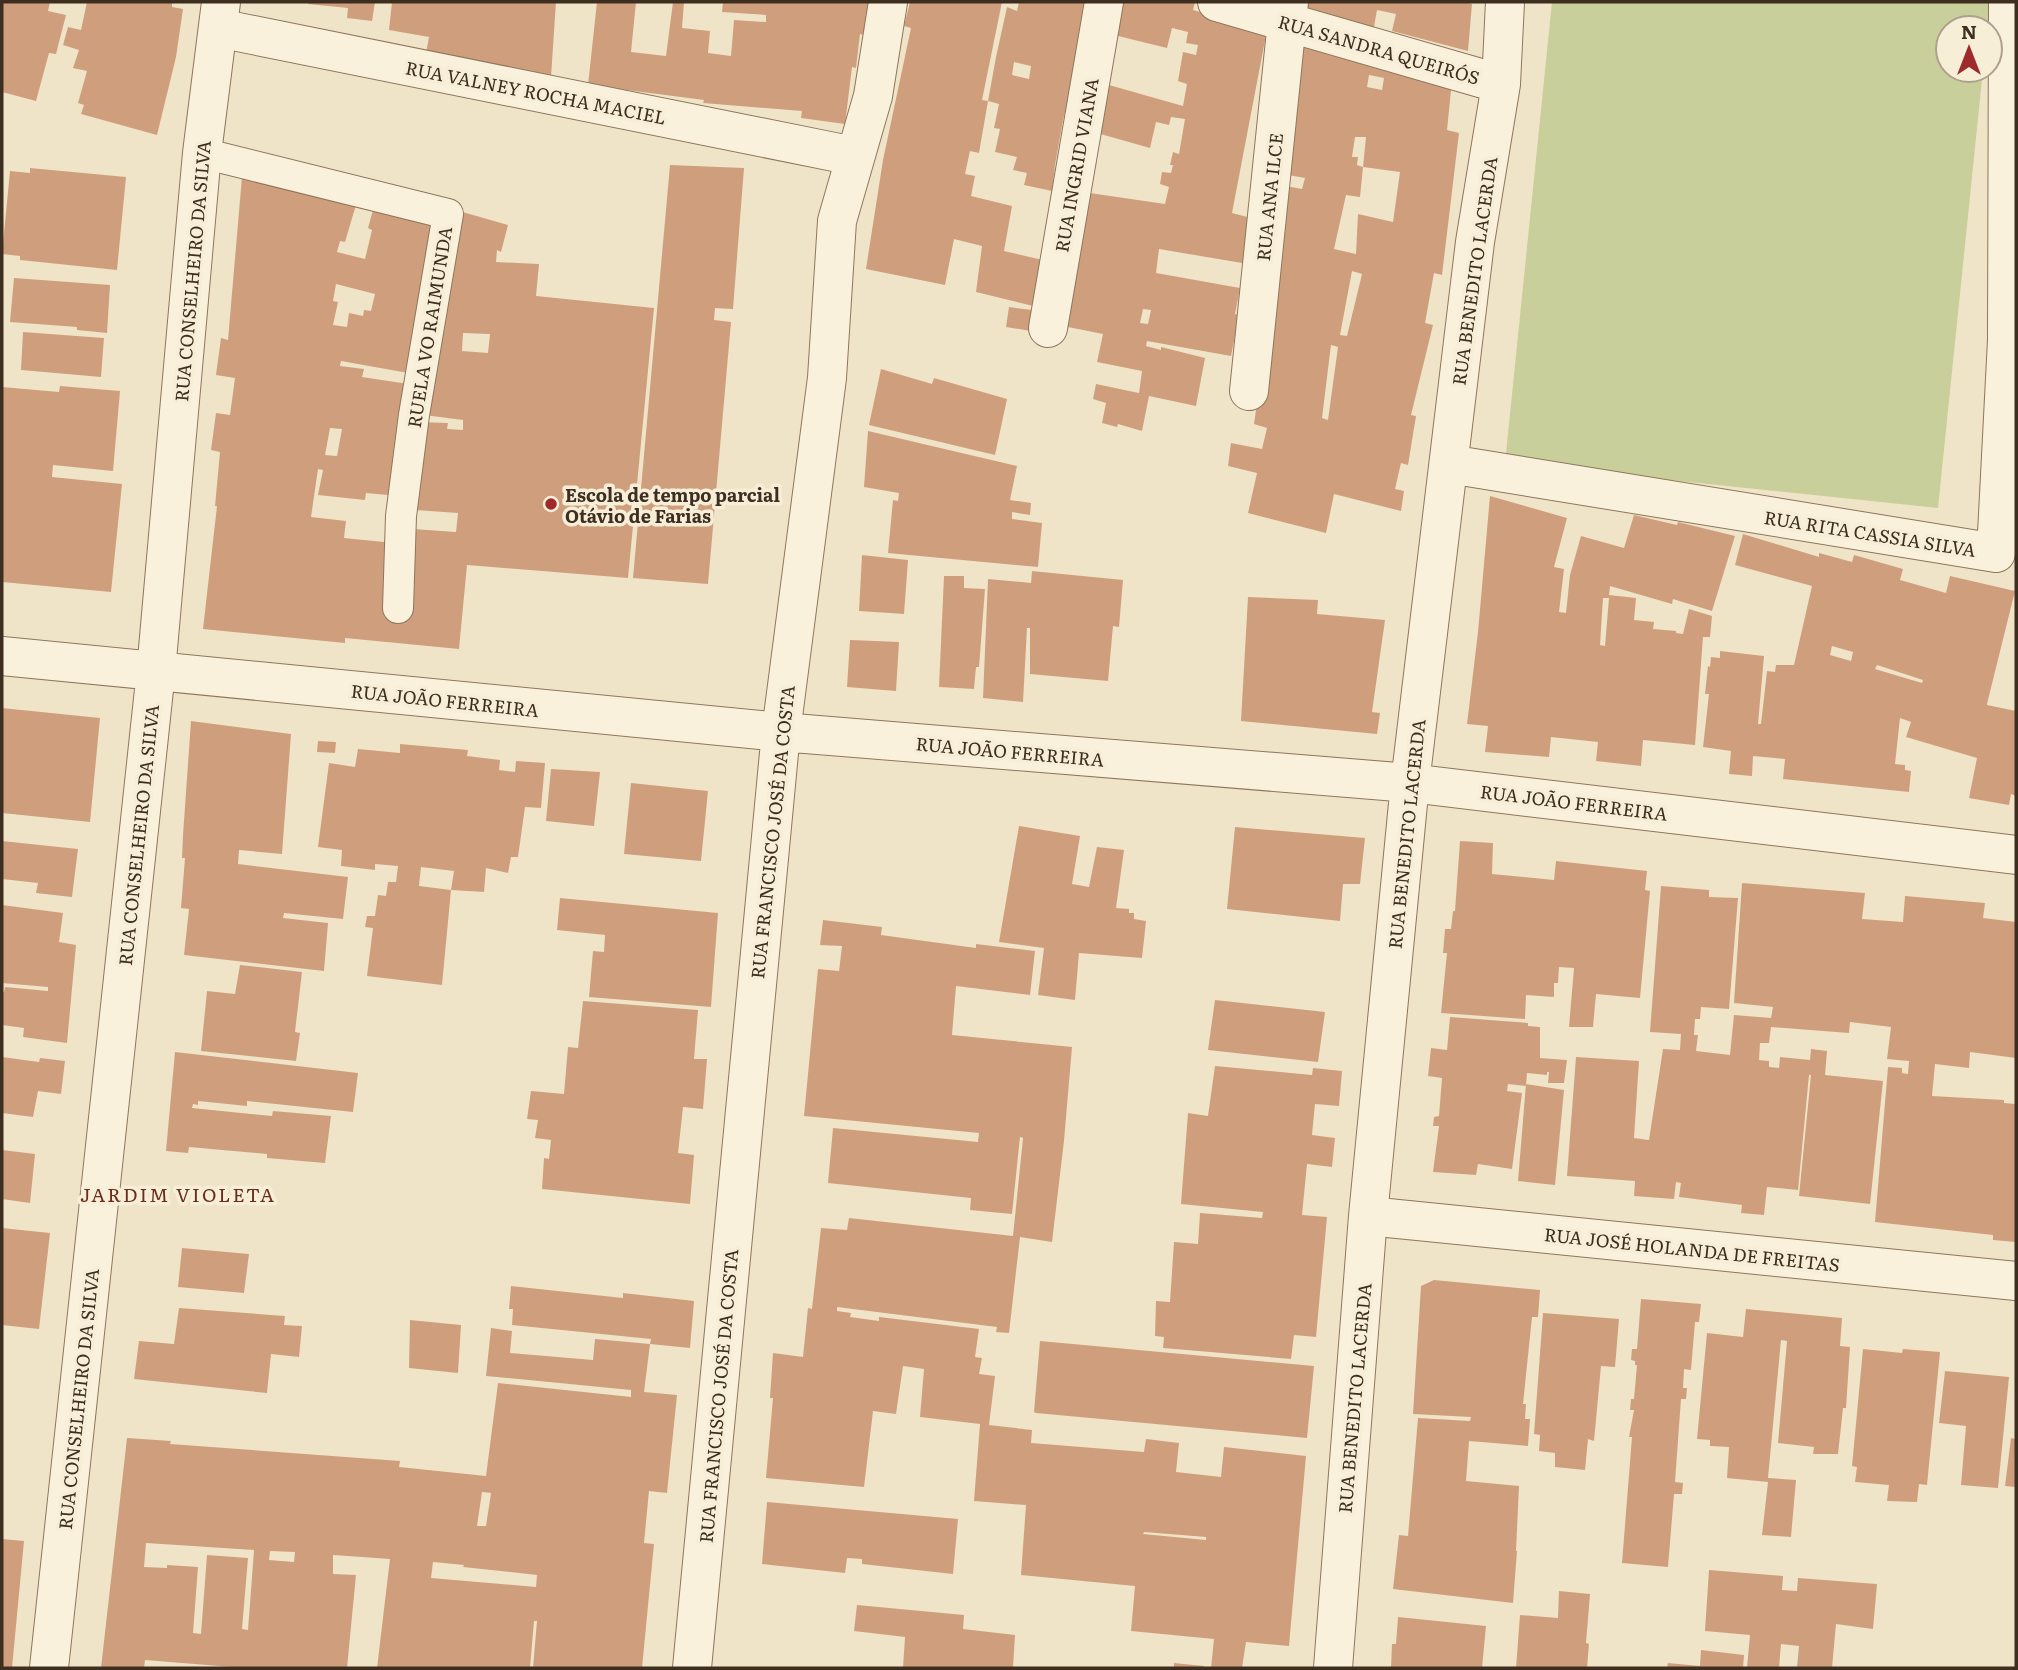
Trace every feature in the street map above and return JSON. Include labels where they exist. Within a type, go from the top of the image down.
[{"type":"street","name":"RUA FRANCISCO JOSÉ DA COSTA","points":[[692,1668],[781,732],[827,378],[836,222],[873,96],[888,2]]},
{"type":"street","name":"RUA INGRID VIANA","points":[[1048,328],[1104,2]]},
{"type":"street","name":"RUA SANDRA QUEIRÓS","points":[[1217,2],[1288,12],[1501,84]]},
{"type":"street","name":"RUA BENEDITO LACERDA","points":[[1333,1668],[1368,1216],[1410,783],[1475,242],[1501,84],[1505,2]]},
{"type":"street","name":"RUA RITA CASSIA SILVA","points":[[1449,464],[1996,553],[2012,341],[2008,2]]},
{"type":"street","name":"RUA ANA ILCE","points":[[1249,391],[1288,12]]},
{"type":"street","name":"RUA VALNEY ROCHA MACIEL","points":[[220,15],[854,156]]},
{"type":"street","name":"RUA CONSELHEIRO DA SILVA","points":[[49,1668],[156,671],[202,153],[220,15]]},
{"type":"street","name":"RUA JOÃO FERREIRA","points":[[2,656],[781,732],[1410,783],[2016,855]]},
{"type":"street","name":"RUA JOSÉ HOLANDA DE FREITAS","points":[[1368,1216],[2016,1281]]},
{"type":"lane","name":"RUELA VO RAIMUNDA","points":[[202,153],[448,214],[414,415],[401,516],[398,608]]},
{"type":"green space","points":[[1552,2],[1990,2],[1989,14],[1934,14],[1934,84],[1982,84],[1938,508],[1505,463]]},
{"type":"building","points":[[2,2],[50,2],[48,11],[66,15],[56,54],[49,53],[36,101],[2,92]]},
{"type":"building","points":[[87,2],[172,2],[172,7],[183,9],[176,57],[157,135],[81,114],[84,105],[78,103],[87,71],[73,68],[79,50],[63,45],[68,27],[81,30]]},
{"type":"building","points":[[308,2],[375,2],[372,21],[347,18],[348,8]]},
{"type":"building","points":[[392,2],[556,2],[551,77],[426,53],[429,37],[389,30]]},
{"type":"building","points":[[597,2],[636,2],[631,52],[666,56],[673,2],[684,2],[682,28],[710,31],[708,53],[731,56],[734,20],[766,22],[766,15],[722,12],[723,2],[869,2],[864,35],[860,34],[856,68],[852,67],[845,124],[801,118],[802,111],[703,103],[704,100],[588,85]]},
{"type":"building","points":[[910,2],[1002,2],[982,100],[988,101],[979,153],[970,151],[965,174],[975,176],[971,196],[1012,206],[1004,251],[1047,261],[1041,308],[976,292],[982,246],[954,239],[945,285],[866,269],[883,160],[911,28],[904,26]]},
{"type":"building","points":[[1019,2],[1093,2],[1063,120],[1052,191],[1024,185],[1027,173],[1013,170],[1017,157],[995,152],[1000,129],[994,128],[999,104],[988,101],[1007,7],[1017,11]],"holes":[[[1014,62],[1031,66],[1029,79],[1012,75]]]},
{"type":"building","points":[[1120,2],[1195,2],[1193,10],[1267,30],[1232,213],[1255,219],[1248,264],[1159,249],[1156,273],[1240,288],[1235,314],[1239,315],[1231,356],[1147,341],[1146,346],[1205,358],[1196,406],[1149,396],[1142,431],[1118,424],[1117,427],[1102,423],[1106,403],[1093,399],[1096,384],[1139,393],[1142,371],[1097,362],[1103,334],[1063,326],[1083,192],[1165,204],[1169,187],[1160,184],[1162,172],[1171,173],[1173,152],[1179,154],[1185,119],[1171,117],[1169,125],[1156,122],[1150,148],[1097,133],[1109,85],[1183,106],[1187,84],[1178,81],[1183,52],[1196,55],[1198,45],[1186,43],[1188,32],[1172,28],[1167,48],[1114,35]],"holes":[[[1143,309],[1151,310],[1148,324],[1140,323]]]},
{"type":"building","points":[[1294,2],[1465,2],[1472,4],[1468,51],[1392,31],[1396,14],[1377,10],[1374,27],[1293,6]]},
{"type":"building","points":[[1298,41],[1452,81],[1447,130],[1459,133],[1442,275],[1434,273],[1425,323],[1433,325],[1411,415],[1416,416],[1408,465],[1401,463],[1395,489],[1404,491],[1401,511],[1334,494],[1326,533],[1248,513],[1257,473],[1228,466],[1231,443],[1262,449],[1267,428],[1254,424],[1264,354],[1275,184],[1302,189],[1305,178],[1277,173]],"holes":[[[1369,75],[1384,78],[1382,90],[1367,87]],[[1355,137],[1366,137],[1363,167],[1357,165],[1358,157],[1352,157]],[[1363,167],[1400,172],[1393,222],[1358,214],[1356,254],[1334,249],[1346,195],[1360,197]],[[1352,271],[1362,274],[1347,336],[1340,335]],[[1331,345],[1338,347],[1328,420],[1322,418]]]},
{"type":"building","points":[[243,165],[358,198],[345,242],[340,241],[337,252],[365,259],[372,230],[368,228],[375,203],[446,220],[414,374],[341,361],[340,366],[364,369],[362,377],[415,385],[398,496],[366,493],[365,500],[318,495],[323,470],[318,469],[311,517],[346,521],[344,538],[394,543],[413,529],[456,532],[458,513],[415,510],[416,422],[448,423],[447,429],[463,430],[463,420],[424,415],[452,209],[508,225],[501,252],[497,250],[496,262],[539,264],[536,296],[654,308],[628,578],[467,565],[459,649],[345,638],[345,643],[203,629],[217,506],[220,452],[211,450],[216,413],[230,415],[235,378],[216,375],[221,338],[228,340]],"holes":[[[336,284],[375,294],[371,311],[364,310],[363,316],[349,313],[347,327],[333,325],[338,302],[333,301]],[[463,333],[490,334],[488,353],[462,351]],[[330,428],[342,429],[337,456],[325,455]]]},
{"type":"building","points":[[670,165],[744,168],[733,309],[715,308],[714,320],[731,322],[708,584],[633,578]]},
{"type":"building","points":[[30,168],[126,177],[117,270],[20,260],[20,256],[2,254],[10,171],[30,173]]},
{"type":"building","points":[[14,278],[110,285],[107,333],[77,330],[77,327],[10,322]]},
{"type":"building","points":[[1009,307],[1040,311],[1037,332],[1006,327]]},
{"type":"building","points":[[23,332],[104,338],[101,377],[21,370]]},
{"type":"building","points":[[881,369],[932,384],[934,378],[1007,399],[995,455],[869,425]]},
{"type":"building","points":[[60,386],[120,391],[113,471],[53,465],[52,477],[122,484],[111,592],[2,582],[2,387],[59,392]]},
{"type":"building","points":[[868,431],[1017,466],[1010,500],[1031,503],[1030,515],[1012,512],[1012,519],[1042,523],[1038,567],[888,553],[893,500],[898,501],[899,493],[864,487]]},
{"type":"building","points":[[1490,496],[1567,518],[1554,567],[1564,569],[1559,612],[1566,613],[1570,575],[1581,536],[1624,548],[1634,515],[1677,525],[1678,522],[1735,536],[1712,611],[1673,599],[1672,604],[1610,586],[1609,595],[1636,598],[1634,620],[1654,622],[1653,629],[1683,634],[1689,609],[1712,616],[1710,637],[1703,637],[1695,745],[1643,740],[1641,766],[1596,761],[1598,742],[1551,737],[1549,757],[1485,752],[1488,726],[1467,724]],"holes":[[[1603,598],[1609,598],[1605,646],[1600,645]]]},
{"type":"building","points":[[1743,534],[1819,557],[1819,553],[1852,562],[1854,555],[1903,569],[1900,580],[1946,593],[1950,576],[2015,591],[1987,704],[2016,711],[2016,796],[2011,794],[2009,805],[1969,798],[1977,758],[1906,737],[1911,722],[1900,718],[1895,764],[1905,765],[1905,770],[1911,771],[1909,792],[1783,779],[1785,759],[1753,756],[1752,776],[1729,774],[1731,751],[1703,747],[1709,694],[1705,694],[1711,657],[1720,658],[1720,651],[1764,656],[1758,724],[1761,724],[1767,671],[1775,672],[1776,665],[1794,665],[1812,586],[1735,565]],"holes":[[[1832,646],[1853,652],[1851,661],[1830,655]],[[1877,665],[1923,680],[1922,683],[1875,669]]]},
{"type":"building","points":[[862,555],[908,560],[904,614],[859,611]]},
{"type":"building","points":[[1032,571],[1123,580],[1119,627],[1113,626],[1108,681],[1030,674],[1030,628],[1027,628],[1023,702],[983,698],[988,579],[1031,583]]},
{"type":"building","points":[[944,576],[964,576],[964,588],[985,589],[979,667],[976,667],[974,689],[939,687]]},
{"type":"building","points":[[1248,597],[1318,600],[1317,614],[1385,620],[1372,712],[1380,713],[1377,734],[1241,721]]},
{"type":"building","points":[[850,640],[899,642],[896,691],[847,687]]},
{"type":"building","points":[[2,708],[100,718],[90,822],[2,813]]},
{"type":"building","points":[[191,721],[291,734],[282,854],[239,850],[238,864],[348,877],[343,919],[284,913],[283,918],[328,923],[324,971],[184,955],[189,909],[181,908],[185,858],[182,858]]},
{"type":"building","points":[[318,741],[336,742],[335,753],[317,752]]},
{"type":"building","points":[[400,744],[468,750],[467,756],[500,760],[499,770],[515,772],[516,761],[545,763],[541,808],[525,807],[518,857],[511,857],[508,873],[486,868],[484,892],[451,890],[442,985],[367,976],[373,928],[365,927],[367,916],[375,916],[378,895],[386,896],[388,882],[396,882],[398,866],[375,864],[375,870],[341,866],[342,850],[318,847],[329,763],[355,767],[358,749],[400,753]],"holes":[[[421,867],[454,871],[451,890],[419,886]]]},
{"type":"building","points":[[551,769],[600,772],[594,826],[546,821]]},
{"type":"building","points":[[631,783],[708,791],[701,861],[624,854]]},
{"type":"building","points":[[1019,826],[1080,836],[1072,884],[1089,887],[1097,847],[1124,850],[1116,908],[1129,909],[1129,913],[1134,913],[1134,919],[1146,921],[1142,958],[1079,953],[1075,1000],[1038,995],[1044,948],[999,942]]},
{"type":"building","points":[[1235,827],[1365,838],[1360,884],[1343,884],[1340,921],[1227,909]]},
{"type":"building","points":[[2,841],[78,849],[72,897],[36,893],[38,883],[2,879]]},
{"type":"building","points":[[1460,841],[1493,843],[1492,874],[1554,880],[1556,861],[1647,871],[1645,890],[1650,891],[1640,998],[1596,994],[1593,1027],[1569,1027],[1574,968],[1559,967],[1558,983],[1554,983],[1554,997],[1526,995],[1525,1019],[1441,1013],[1447,953],[1443,953],[1445,929],[1451,929],[1455,911]]},
{"type":"building","points":[[1742,883],[1865,893],[1862,919],[1903,922],[1905,896],[1985,903],[1983,918],[2016,922],[2016,1058],[1970,1052],[1969,1068],[1935,1064],[1932,1096],[2004,1100],[2004,1103],[2016,1104],[2016,1242],[1993,1240],[1993,1235],[1875,1222],[1888,1067],[1902,1068],[1902,1073],[1908,1074],[1909,1061],[1887,1059],[1891,1027],[1850,1022],[1849,1033],[1771,1027],[1769,1043],[1760,1043],[1759,1060],[1769,1061],[1769,1067],[1779,1068],[1780,1057],[1810,1060],[1811,1049],[1827,1051],[1825,1075],[1883,1081],[1870,1204],[1799,1196],[1811,1075],[1798,1190],[1767,1187],[1764,1215],[1741,1213],[1742,1205],[1679,1197],[1681,1183],[1676,1182],[1674,1199],[1634,1196],[1635,1181],[1567,1176],[1576,1057],[1639,1061],[1634,1138],[1649,1140],[1663,1049],[1680,1050],[1681,1034],[1650,1032],[1661,886],[1709,890],[1709,897],[1738,898],[1729,1009],[1701,1007],[1700,1019],[1695,1019],[1694,1035],[1698,1035],[1696,1051],[1730,1055],[1734,1015],[1771,1018],[1773,1007],[1734,1003]]},
{"type":"building","points":[[560,898],[718,913],[711,1007],[589,997],[593,951],[604,952],[605,935],[557,930]]},
{"type":"building","points":[[2,905],[63,913],[59,942],[76,945],[67,1043],[23,1037],[24,1028],[2,1025],[2,992],[5,987],[48,991],[48,987],[2,983]]},
{"type":"building","points":[[823,920],[882,927],[881,935],[976,948],[976,944],[1035,951],[1030,995],[956,986],[952,1035],[1072,1047],[1052,1242],[1020,1237],[1009,1333],[996,1332],[997,1327],[837,1307],[837,1311],[851,1313],[850,1317],[879,1321],[879,1317],[979,1329],[975,1357],[982,1358],[979,1374],[995,1376],[989,1425],[1032,1430],[1031,1443],[1144,1452],[1146,1439],[1179,1443],[1176,1472],[1221,1477],[1224,1447],[1306,1456],[1289,1646],[1246,1642],[1242,1668],[1211,1668],[1214,1639],[1131,1631],[1135,1586],[1021,1575],[1026,1505],[974,1501],[980,1424],[920,1417],[924,1369],[903,1366],[896,1414],[873,1411],[864,1487],[766,1478],[773,1398],[770,1398],[773,1353],[803,1357],[808,1308],[812,1309],[821,1228],[847,1230],[849,1218],[1013,1236],[1023,1138],[1020,1137],[1012,1214],[970,1210],[971,1198],[828,1183],[833,1128],[978,1142],[979,1133],[804,1116],[818,969],[839,971],[842,946],[820,945]],"holes":[[[1144,1532],[1206,1537],[1206,1540],[1143,1534]]]},
{"type":"building","points":[[240,965],[302,972],[295,1032],[300,1033],[296,1061],[201,1051],[207,991],[235,994]]},
{"type":"building","points":[[1215,1000],[1325,1012],[1318,1062],[1208,1050]]},
{"type":"building","points":[[583,1001],[698,1010],[694,1059],[707,1059],[703,1109],[683,1107],[678,1153],[694,1155],[690,1204],[542,1189],[544,1158],[549,1159],[551,1140],[535,1138],[538,1120],[527,1119],[531,1091],[564,1094],[568,1047],[578,1048]]},
{"type":"building","points":[[1450,1017],[1528,1023],[1528,1026],[1540,1027],[1540,1058],[1567,1060],[1564,1083],[1548,1083],[1547,1072],[1547,1075],[1527,1073],[1526,1086],[1508,1084],[1507,1091],[1522,1093],[1512,1169],[1478,1164],[1476,1175],[1433,1172],[1439,1126],[1433,1126],[1434,1117],[1439,1116],[1442,1078],[1428,1076],[1431,1048],[1447,1050]]},
{"type":"building","points":[[175,1052],[358,1073],[353,1112],[247,1101],[247,1106],[198,1101],[198,1105],[193,1104],[192,1108],[272,1116],[273,1111],[331,1116],[325,1163],[267,1158],[267,1154],[189,1147],[188,1153],[166,1151]]},
{"type":"building","points":[[2,1057],[39,1062],[40,1058],[65,1061],[61,1094],[38,1091],[33,1117],[2,1113]]},
{"type":"building","points":[[1215,1066],[1312,1075],[1313,1068],[1342,1071],[1339,1106],[1315,1104],[1312,1135],[1335,1138],[1332,1167],[1307,1164],[1302,1215],[1327,1217],[1316,1337],[1294,1335],[1291,1359],[1163,1348],[1164,1337],[1155,1336],[1156,1301],[1170,1302],[1174,1242],[1198,1244],[1200,1213],[1262,1218],[1263,1212],[1181,1204],[1188,1113],[1208,1116]]},
{"type":"building","points":[[1526,1084],[1564,1090],[1555,1185],[1518,1181]]},
{"type":"building","points":[[2,1150],[35,1154],[30,1203],[2,1199]]},
{"type":"building","points":[[2,1228],[50,1233],[39,1329],[2,1325]]},
{"type":"building","points":[[182,1248],[249,1254],[244,1293],[178,1287]]},
{"type":"building","points":[[1434,1280],[1540,1290],[1538,1317],[1532,1317],[1523,1404],[1526,1404],[1525,1419],[1530,1419],[1528,1446],[1469,1441],[1466,1481],[1519,1486],[1513,1603],[1393,1589],[1399,1535],[1408,1536],[1418,1418],[1470,1421],[1471,1417],[1413,1414],[1421,1286]]},
{"type":"building","points":[[511,1286],[623,1298],[623,1293],[694,1301],[690,1348],[650,1344],[651,1339],[512,1325],[513,1309],[509,1309]]},
{"type":"building","points":[[1641,1299],[1701,1304],[1699,1322],[1695,1322],[1691,1370],[1684,1369],[1683,1388],[1687,1388],[1686,1399],[1681,1399],[1675,1482],[1683,1483],[1682,1494],[1674,1494],[1668,1567],[1622,1563],[1632,1437],[1629,1437],[1634,1410],[1630,1410],[1631,1399],[1634,1399],[1637,1365],[1631,1360],[1632,1349],[1637,1349]]},
{"type":"building","points":[[179,1308],[285,1316],[284,1325],[302,1326],[299,1357],[271,1354],[267,1393],[134,1379],[139,1341],[174,1344]]},
{"type":"building","points":[[1746,1309],[1842,1318],[1840,1346],[1850,1347],[1846,1408],[1843,1408],[1838,1454],[1813,1454],[1814,1447],[1778,1443],[1787,1341],[1781,1340],[1768,1478],[1796,1480],[1791,1537],[1762,1535],[1768,1482],[1727,1478],[1729,1447],[1710,1446],[1710,1440],[1697,1439],[1707,1333],[1743,1337]]},
{"type":"building","points":[[1543,1313],[1619,1319],[1615,1367],[1601,1366],[1594,1441],[1588,1439],[1585,1470],[1555,1467],[1555,1453],[1539,1451],[1540,1435],[1534,1434]]},
{"type":"building","points":[[410,1320],[461,1325],[458,1373],[409,1368]]},
{"type":"building","points":[[491,1328],[512,1331],[510,1353],[593,1360],[595,1339],[650,1344],[644,1392],[677,1395],[667,1493],[649,1491],[644,1543],[654,1544],[642,1668],[533,1668],[537,1621],[534,1621],[530,1668],[377,1668],[390,1559],[333,1555],[333,1574],[356,1575],[347,1668],[244,1668],[145,1660],[144,1668],[101,1668],[127,1438],[171,1441],[170,1444],[400,1461],[399,1467],[486,1476],[498,1383],[631,1397],[631,1390],[486,1376]],"holes":[[[482,1492],[491,1493],[486,1526],[477,1526]],[[146,1543],[254,1550],[248,1630],[242,1629],[248,1558],[207,1555],[201,1634],[193,1633],[198,1567],[144,1567]],[[270,1551],[295,1552],[294,1562],[269,1560]],[[433,1562],[537,1575],[536,1587],[431,1578]]]},
{"type":"building","points":[[1040,1341],[1314,1366],[1307,1438],[1036,1413]]},
{"type":"building","points":[[1863,1349],[1902,1353],[1903,1349],[1940,1352],[1927,1485],[1919,1484],[1917,1502],[1887,1501],[1889,1485],[1855,1482],[1857,1467],[1852,1466]]},
{"type":"building","points":[[1945,1371],[2009,1377],[1998,1488],[1961,1485],[1966,1426],[1939,1423]]},
{"type":"building","points":[[2011,1438],[2016,1439],[2016,1487],[2005,1486]]},
{"type":"building","points":[[767,1502],[958,1519],[953,1574],[862,1564],[862,1559],[847,1558],[845,1573],[762,1564]]},
{"type":"building","points":[[2,1539],[24,1541],[12,1668],[2,1668]]},
{"type":"building","points":[[1709,1570],[1783,1576],[1782,1590],[1797,1591],[1798,1578],[1877,1584],[1873,1629],[1836,1624],[1832,1668],[1797,1668],[1799,1646],[1781,1644],[1779,1668],[1747,1668],[1750,1635],[1705,1631]]},
{"type":"building","points":[[1559,1591],[1590,1594],[1587,1668],[1516,1668],[1520,1615],[1558,1618]]},
{"type":"building","points":[[857,1605],[964,1615],[963,1629],[1015,1635],[1013,1668],[903,1668],[905,1637],[854,1631]]},
{"type":"building","points":[[1398,1617],[1486,1626],[1482,1668],[1391,1668],[1392,1644],[1396,1644]]},
{"type":"building","points":[[1701,1650],[1744,1655],[1743,1668],[1667,1668],[1668,1663],[1700,1666]]},
{"type":"building","points":[[1174,1663],[1204,1666],[1204,1668],[1174,1668]]},
{"type":"place","name":"Escola de tempo parcial Otávio de Farias","points":[[551,504]]},
{"type":"district","name":"JARDIM VIOLETA","points":[[178,1194]]}]
